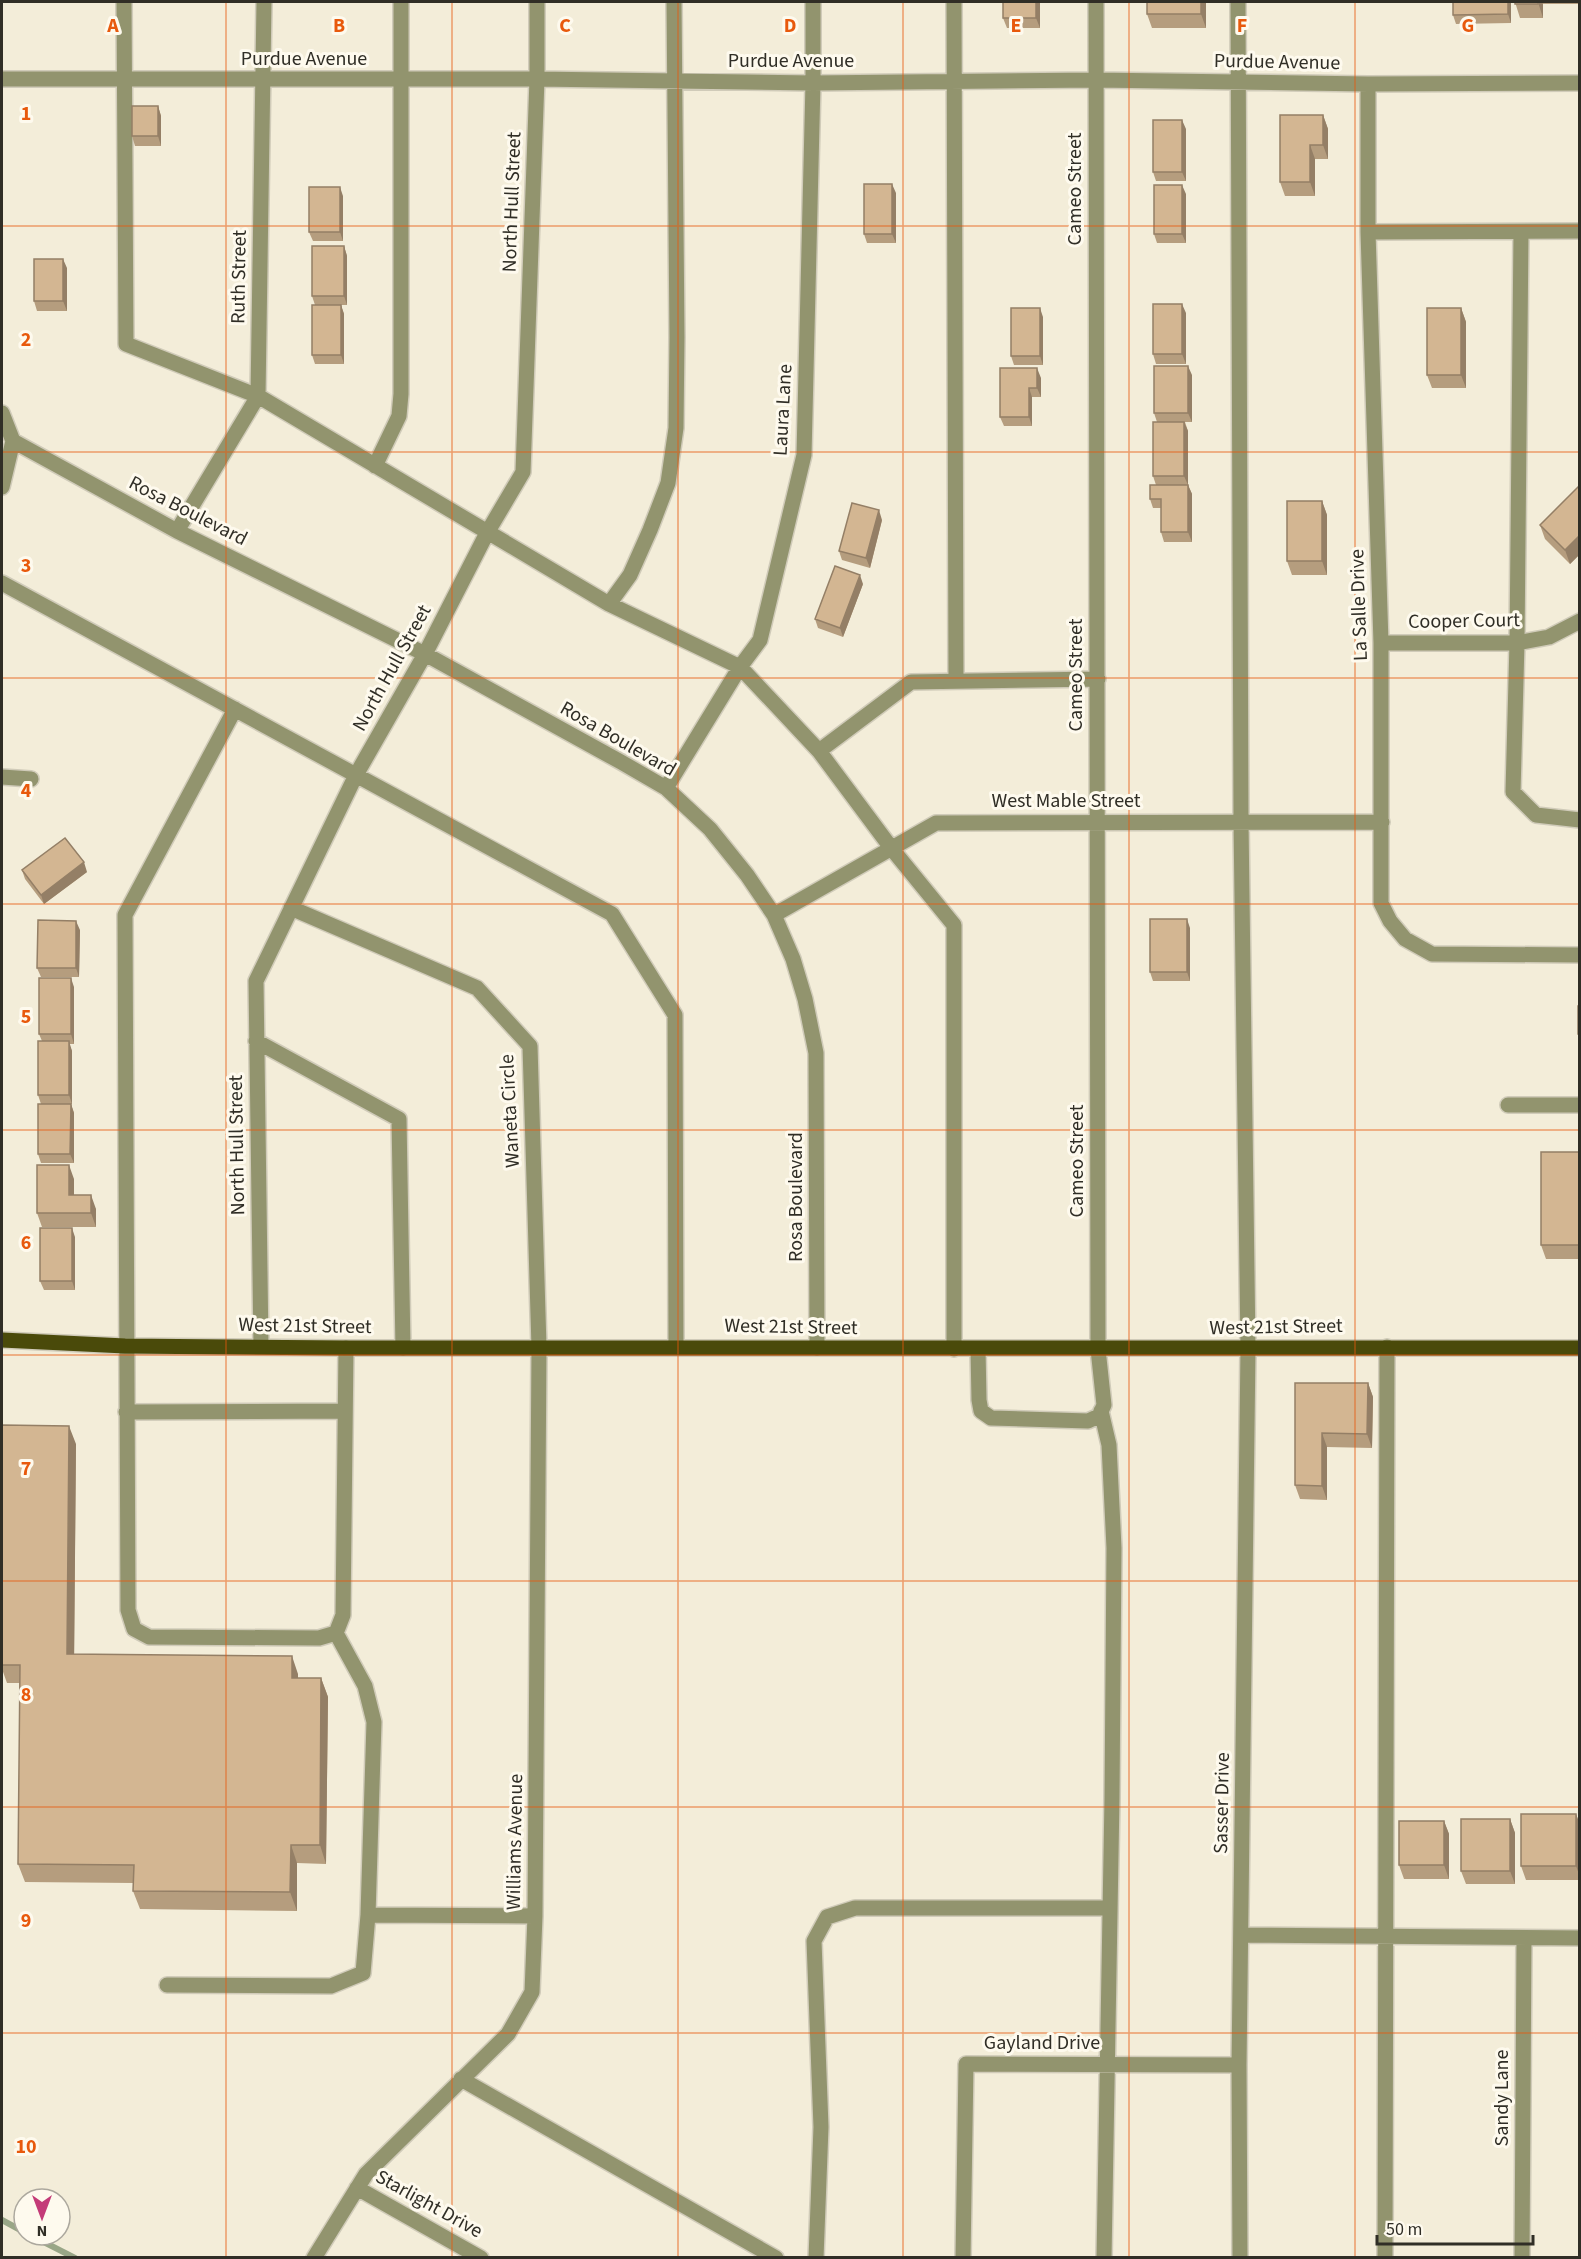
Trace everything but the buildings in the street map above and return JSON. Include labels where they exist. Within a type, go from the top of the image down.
[{"type":"main road","name":"West 21st Street","points":[[2,1340],[125,1346],[346,1348],[676,1346],[954,1349],[1580,1348]]},
{"type":"street","points":[[124,2],[126,344],[258,396],[609,604],[740,667],[819,751],[892,849],[954,926],[954,1349]]},
{"type":"street","name":"Ruth Street","points":[[177,531],[258,396],[264,2]]},
{"type":"street","points":[[375,466],[399,416],[401,394],[400,2]]},
{"type":"street","name":"North Hull Street","points":[[261,1346],[256,981],[356,775],[425,654],[487,533],[523,472],[537,79],[537,2]]},
{"type":"street","points":[[609,604],[630,575],[654,521],[668,483],[676,428],[678,337],[674,2]]},
{"type":"street","name":"Laura Lane","points":[[666,788],[740,667],[760,640],[804,455],[813,2]]},
{"type":"street","points":[[954,2],[956,681]]},
{"type":"street","name":"Cameo Street","points":[[1096,2],[1098,1349],[1104,1405],[1101,1411],[1109,1446],[1114,1548],[1104,2258]]},
{"type":"street","name":"Sasser Drive","points":[[1238,2],[1241,822],[1248,1349],[1239,2065],[1240,2258]]},
{"type":"street","name":"Purdue Avenue","points":[[2,79],[537,79],[813,83],[1096,80],[1368,84],[1580,83]]},
{"type":"street","name":"La Salle Drive","points":[[1368,84],[1368,232],[1381,643],[1381,903],[1390,921],[1405,939],[1432,954],[1580,955]]},
{"type":"street","points":[[1368,232],[1580,231]]},
{"type":"street","points":[[1521,232],[1517,643],[1513,792],[1536,815],[1580,820]]},
{"type":"street","points":[[2,413],[13,441],[2,487]]},
{"type":"street","name":"Rosa Boulevard","points":[[13,441],[177,531],[425,654],[666,788],[710,829],[747,875],[774,915],[793,959],[816,1053],[817,1348]]},
{"type":"street","points":[[2,583],[612,914],[675,1015],[676,1346]]},
{"type":"street","name":"Cooper Court","points":[[1381,643],[1495,645],[1517,643],[1550,638],[1580,621]]},
{"type":"street","points":[[819,751],[911,682],[1098,680]]},
{"type":"street","points":[[235,709],[125,915],[125,1346],[128,1610],[134,1629],[149,1637],[319,1638],[336,1633]]},
{"type":"street","points":[[2,777],[31,779]]},
{"type":"street","name":"West Mable Street","points":[[774,915],[936,823],[1382,822]]},
{"type":"street","name":"Waneta Circle","points":[[291,908],[477,988],[530,1046],[540,1347]]},
{"type":"street","points":[[256,1041],[399,1119],[403,1348]]},
{"type":"street","points":[[1508,1105],[1580,1105]]},
{"type":"street","name":"Williams Avenue","points":[[314,2258],[366,2174],[508,2034],[532,1992],[535,1916],[540,1347]]},
{"type":"street","points":[[1385,2258],[1387,1347]]},
{"type":"street","points":[[167,1985],[331,1986],[363,1973],[368,1915],[374,1722],[365,1686],[336,1633],[343,1615],[346,1348]]},
{"type":"street","points":[[978,1349],[981,1412],[991,1418],[1088,1421],[1099,1416],[1101,1411]]},
{"type":"street","points":[[126,1412],[345,1412]]},
{"type":"street","points":[[816,2258],[821,2127],[814,1941],[827,1917],[855,1908],[1110,1908]]},
{"type":"street","points":[[368,1915],[535,1916]]},
{"type":"street","points":[[1242,1935],[1580,1938]]},
{"type":"street","name":"Sandy Lane","points":[[1522,2258],[1524,1938]]},
{"type":"street","name":"Gayland Drive","points":[[963,2258],[966,2064],[1239,2065]]},
{"type":"street","points":[[461,2079],[776,2258]]},
{"type":"street","name":"Starlight Drive","points":[[357,2188],[481,2258]]},
{"type":"waterway","points":[[2,2220],[12,2225]]},
{"type":"waterway","points":[[53,2247],[75,2258]]}]
